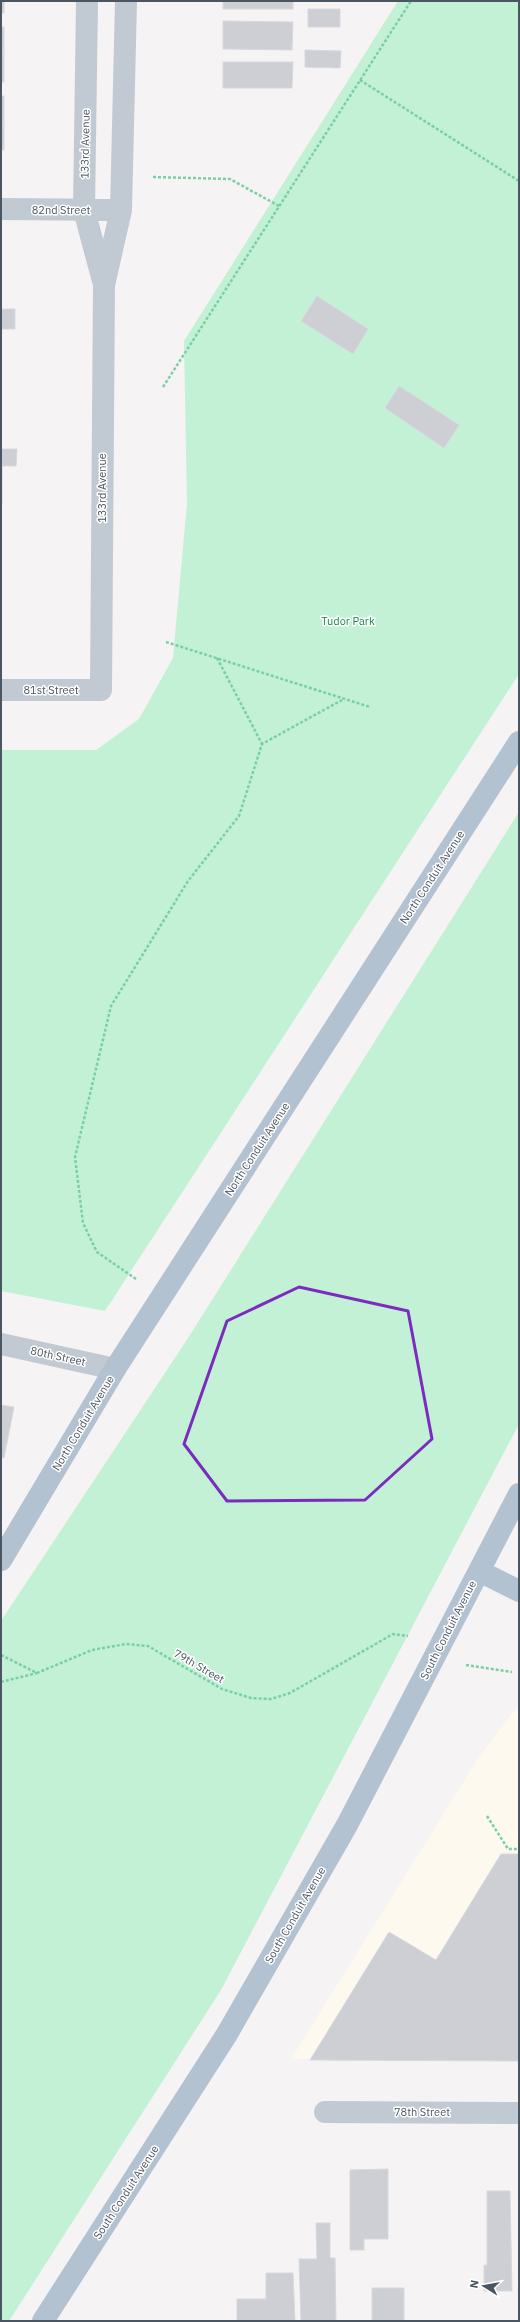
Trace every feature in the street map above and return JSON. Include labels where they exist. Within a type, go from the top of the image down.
[{"type":"main road","name":"North Conduit Avenue","points":[[1,1560],[115,1369],[519,742]]},
{"type":"main road","name":"South Conduit Avenue","points":[[43,2321],[231,2027],[347,1825],[519,1494]]},
{"type":"main road","points":[[479,1571],[519,1591]]},
{"type":"street","name":"133rd Avenue","points":[[87,1],[84,210],[104,285]]},
{"type":"street","name":"133rd Avenue","points":[[101,690],[104,285],[121,210],[126,1]]},
{"type":"street","name":"82nd Street","points":[[1,209],[121,210]]},
{"type":"street","name":"81st Street","points":[[1,690],[101,690]]},
{"type":"street","name":"80th Street","points":[[1,1344],[115,1369]]},
{"type":"street","name":"78th Street","points":[[325,2112],[519,2113]]},
{"type":"path","points":[[163,387],[411,1]]},
{"type":"path","points":[[360,80],[519,181]]},
{"type":"path","points":[[147,176],[230,179],[279,206]]},
{"type":"path","points":[[166,642],[342,700],[370,707]]},
{"type":"path","points":[[217,658],[262,744]]},
{"type":"path","points":[[138,1280],[97,1252],[83,1223],[75,1157],[111,1006],[188,881],[239,816],[262,744],[342,700]]},
{"type":"path","name":"79th Street","points":[[1,1682],[37,1673],[92,1650],[126,1644],[148,1646],[222,1689],[251,1698],[271,1699],[290,1693],[393,1634],[408,1636]]},
{"type":"path","points":[[1,1655],[37,1673]]},
{"type":"path","points":[[466,1666],[512,1672]]},
{"type":"path","points":[[488,1816],[508,1849],[519,1849]]},
{"type":"highlighted area","points":[[299,1287],[408,1311],[432,1439],[365,1500],[227,1501],[184,1444],[227,1321]]},
{"type":"shaded area","points":[[519,1704],[519,2061],[291,2059],[477,1760]]},
{"type":"green space","name":"Tudor Park","points":[[398,1],[519,1],[519,674],[105,1311],[1,1291],[1,750],[96,750],[139,719],[173,658],[187,504],[184,341]]},
{"type":"green space","points":[[519,812],[519,1424],[221,1990],[9,2321],[1,2321],[1,1621],[190,1335]]},
{"type":"building","points":[[1,1],[4,1],[4,13],[1,13]]},
{"type":"building","points":[[223,1],[293,1],[293,9],[223,9]]},
{"type":"building","points":[[308,9],[340,9],[340,27],[308,27]]},
{"type":"building","points":[[223,21],[293,22],[292,50],[223,49]]},
{"type":"building","points":[[1,27],[4,27],[4,54],[1,54]]},
{"type":"building","points":[[305,50],[341,51],[340,68],[305,67]]},
{"type":"building","points":[[1,54],[4,54],[4,82],[1,82]]},
{"type":"building","points":[[223,62],[293,62],[292,88],[223,88]]},
{"type":"building","points":[[1,96],[4,96],[4,123],[1,123]]},
{"type":"building","points":[[1,123],[4,123],[4,150],[1,150]]},
{"type":"building","points":[[317,296],[368,329],[353,354],[301,321]]},
{"type":"building","points":[[1,309],[15,309],[15,329],[1,329]]},
{"type":"building","points":[[399,386],[459,425],[444,448],[385,408]]},
{"type":"building","points":[[1,449],[17,449],[16,466],[2,466],[2,476]]},
{"type":"building","points":[[2,476],[2,504],[1,504]]},
{"type":"building","points":[[1,1405],[14,1407],[4,1458],[1,1457]]},
{"type":"building","points":[[501,1854],[519,1854],[519,2061],[310,2060],[389,1932],[436,1960]]},
{"type":"building","points":[[388,2169],[388,2239],[364,2239],[364,2250],[350,2250],[350,2170]]},
{"type":"building","points":[[487,2191],[510,2191],[512,2291],[484,2291],[484,2265],[487,2265]]},
{"type":"building","points":[[316,2223],[330,2223],[330,2258],[335,2258],[336,2321],[301,2321],[299,2259],[317,2259]]},
{"type":"building","points":[[266,2273],[293,2273],[295,2321],[237,2321],[237,2299],[266,2299]]},
{"type":"building","points":[[372,2288],[404,2288],[404,2321],[372,2321]]}]
